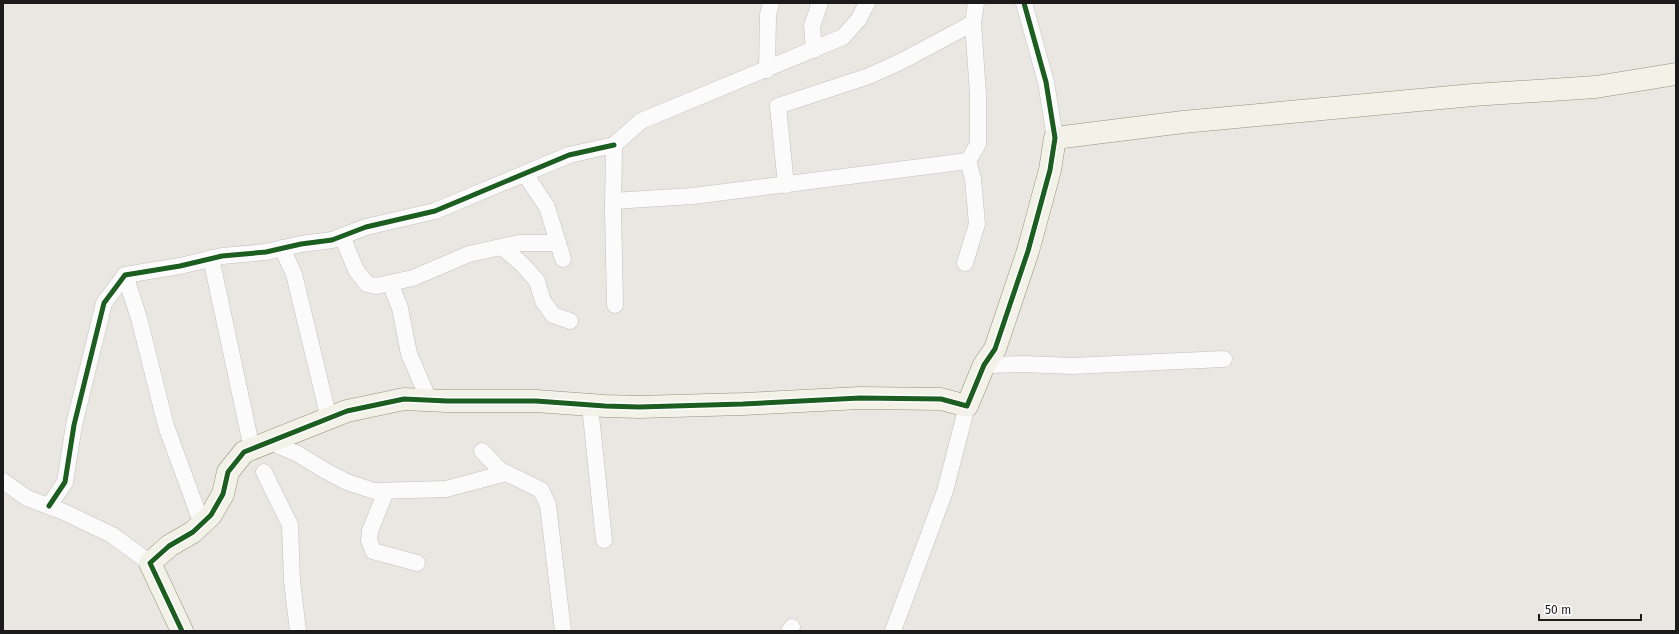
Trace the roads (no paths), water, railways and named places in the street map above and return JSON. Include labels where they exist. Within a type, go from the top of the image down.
[{"type":"street","points":[[767,70],[768,15],[771,3]]},
{"type":"street","points":[[814,50],[812,26],[820,3]]},
{"type":"street","points":[[49,506],[65,482],[76,418],[104,303],[125,275],[180,266],[222,256],[266,252],[301,244],[332,240],[366,226],[435,211],[569,155],[614,145],[641,121],[767,70],[843,37],[859,19],[867,3]]},
{"type":"street","points":[[965,263],[977,224],[973,179],[968,161],[978,144],[978,94],[973,23],[976,3]]},
{"type":"street","points":[[893,631],[945,492],[967,406],[984,365],[995,349],[1028,251],[1050,170],[1055,138],[1046,82],[1024,3]]},
{"type":"street","points":[[786,185],[778,106],[870,76],[902,61],[973,23]]},
{"type":"street","points":[[1055,138],[1191,121],[1473,95],[1596,87],[1676,74]]},
{"type":"street","points":[[614,145],[613,201],[615,305]]},
{"type":"street","points":[[613,201],[693,196],[968,161]]},
{"type":"street","points":[[525,174],[547,207],[563,259]]},
{"type":"street","points":[[342,236],[356,270],[367,284],[376,286],[413,278],[469,254],[519,243],[558,242]]},
{"type":"street","points":[[502,247],[522,264],[537,281],[543,301],[553,315],[570,322]]},
{"type":"street","points":[[282,248],[294,274],[329,419]]},
{"type":"street","points":[[211,258],[261,446]]},
{"type":"street","points":[[125,275],[139,318],[166,426],[202,524]]},
{"type":"street","points":[[390,283],[400,308],[409,354],[429,400]]},
{"type":"street","points":[[984,365],[1024,364],[1072,366],[1224,359]]},
{"type":"street","points":[[150,563],[169,546],[192,532],[211,515],[223,494],[228,472],[244,452],[347,411],[404,399],[536,401],[590,406],[639,407],[743,404],[860,398],[941,399],[967,406]]},
{"type":"street","points":[[590,406],[604,540]]},
{"type":"street","points":[[261,446],[298,454],[347,482],[374,491],[446,489],[506,473]]},
{"type":"street","points":[[482,451],[500,470],[541,490],[548,506],[563,631]]},
{"type":"street","points":[[264,472],[290,525],[292,581],[298,631]]},
{"type":"street","points":[[3,480],[27,498],[49,506],[112,535],[150,563],[182,631]]},
{"type":"street","points":[[386,491],[370,531],[369,540],[373,552],[417,563]]}]
